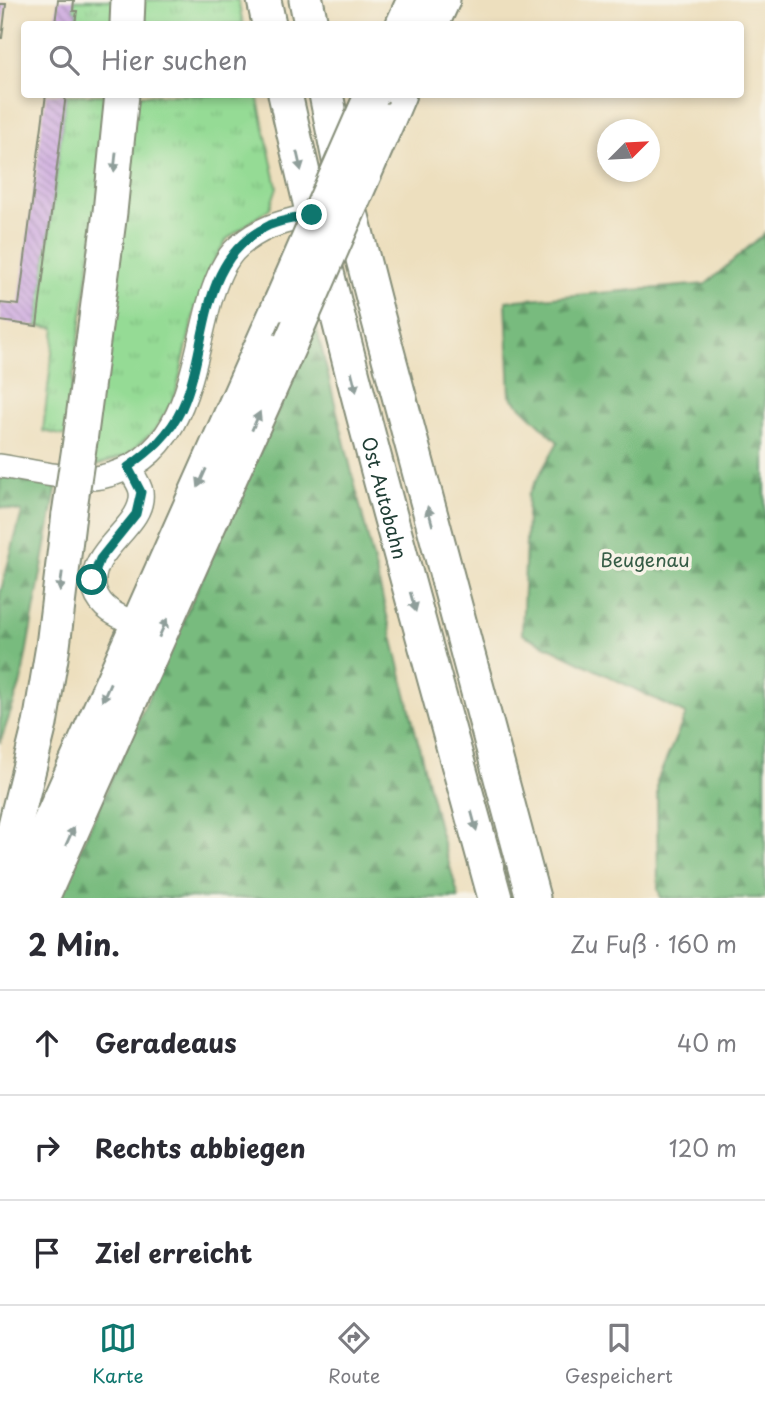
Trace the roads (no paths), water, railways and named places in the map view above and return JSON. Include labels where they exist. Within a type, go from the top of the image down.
[{"type":"highway","points":[[127,21],[128,0]]},
{"type":"highway","points":[[264,0],[268,21]]},
{"type":"highway","points":[[306,0],[310,21]]},
{"type":"highway","points":[[404,21],[414,0]]},
{"type":"highway","points":[[433,21],[443,0]]},
{"type":"highway","points":[[0,886],[40,724],[53,646],[110,212],[122,98]]},
{"type":"highway","name":"Ost Autobahn","points":[[286,98],[312,215],[378,474],[495,898]]},
{"type":"highway","name":"Ost Autobahn","points":[[327,98],[344,185],[374,306],[533,898]]},
{"type":"highway","points":[[16,898],[280,304],[386,103]]},
{"type":"highway","points":[[42,898],[291,342],[386,103]]},
{"type":"highway","points":[[0,794],[9,772],[40,724]]},
{"type":"lane","points":[[0,466],[54,475],[99,478],[128,467],[148,454],[166,435],[182,408],[219,274],[237,247],[270,225],[312,215]]},
{"type":"lane","points":[[128,467],[141,492],[136,514],[100,559],[92,580],[97,599],[114,615],[136,624]]},
{"type":"park label","name":"Beugenau","points":[[645,559]]}]
